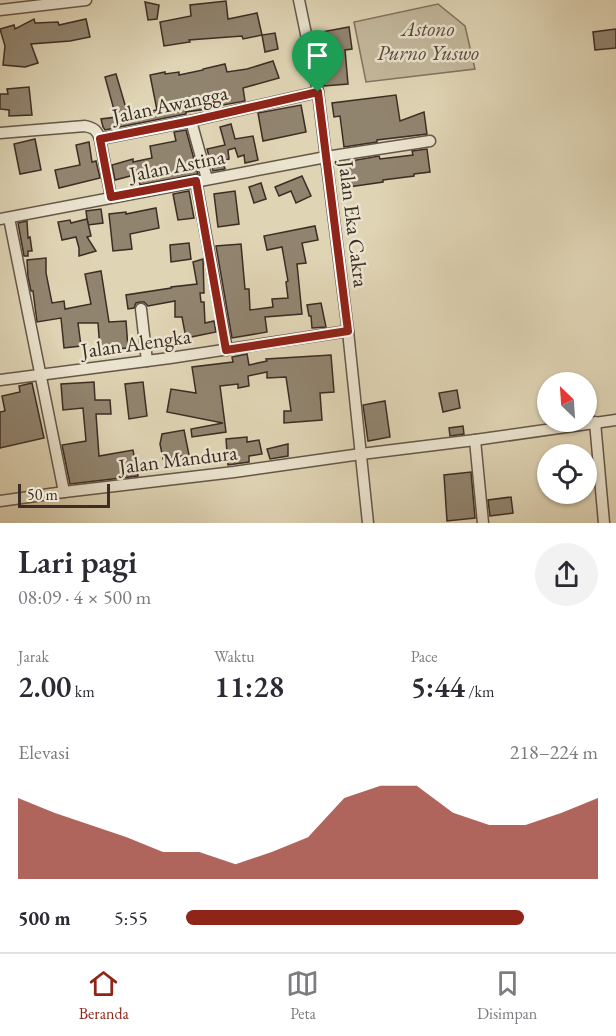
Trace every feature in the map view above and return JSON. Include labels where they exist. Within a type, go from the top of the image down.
[{"type":"street","points":[[0,10],[86,0]]},
{"type":"street","name":"Jalan Eka Cakra","points":[[299,0],[318,92],[348,331],[368,523]]},
{"type":"street","name":"Jalan Awangga","points":[[0,133],[85,126],[98,132],[100,139],[318,92]]},
{"type":"street","points":[[191,121],[226,350]]},
{"type":"street","points":[[100,139],[111,197]]},
{"type":"street","name":"Jalan Astina","points":[[5,219],[326,157],[430,141]]},
{"type":"street","points":[[5,219],[64,492]]},
{"type":"street","points":[[141,309],[147,361]]},
{"type":"street","name":"Jalan Alengka","points":[[0,380],[226,350],[348,331]]},
{"type":"street","name":"Jalan Mandura","points":[[597,422],[616,420]]},
{"type":"street","name":"Jalan Mandura","points":[[0,501],[537,431]]},
{"type":"street","points":[[596,432],[604,523]]},
{"type":"street","points":[[475,440],[483,523]]},
{"type":"green space","name":"Astono Purno Yuswo","points":[[438,4],[465,26],[475,69],[366,82],[354,22]]},
{"type":"building","points":[[226,1],[228,19],[257,13],[262,35],[243,39],[242,36],[189,40],[190,42],[164,46],[160,22],[191,16],[190,5]]},
{"type":"building","points":[[145,2],[159,5],[157,19],[148,20]]},
{"type":"building","points":[[34,19],[35,23],[58,22],[59,25],[86,19],[90,37],[31,44],[38,63],[25,67],[3,65],[5,46],[0,29],[14,25],[15,29]]},
{"type":"building","points":[[349,27],[352,49],[345,50],[348,84],[324,86],[321,54],[316,33]]},
{"type":"building","points":[[616,29],[616,48],[595,50],[593,32]]},
{"type":"building","points":[[275,33],[278,49],[265,52],[262,35]]},
{"type":"building","points":[[273,61],[279,78],[243,88],[245,101],[105,130],[103,127],[101,119],[116,117],[105,77],[116,74],[128,115],[157,110],[150,75],[179,72],[179,75],[225,64],[227,72]]},
{"type":"building","points":[[29,87],[32,115],[9,116],[9,110],[0,109],[0,94],[8,94],[7,89]]},
{"type":"building","points":[[396,95],[400,121],[424,112],[427,134],[377,140],[377,142],[344,147],[340,116],[334,117],[332,103]]},
{"type":"building","points":[[301,105],[306,132],[263,141],[258,113]]},
{"type":"building","points":[[231,124],[235,139],[253,136],[258,160],[245,163],[244,155],[238,157],[235,148],[228,150],[229,159],[223,161],[225,169],[213,171],[207,149],[225,145],[220,127]]},
{"type":"building","points":[[186,130],[198,174],[140,185],[138,174],[115,180],[112,165],[133,159],[133,162],[152,158],[150,146],[176,141],[174,132]]},
{"type":"building","points":[[35,139],[41,170],[20,174],[14,144]]},
{"type":"building","points":[[89,142],[92,162],[96,161],[100,178],[59,188],[55,170],[80,165],[76,145]]},
{"type":"building","points":[[427,149],[430,172],[349,187],[345,162],[379,156],[380,159],[413,155],[412,151]]},
{"type":"building","points":[[302,176],[311,196],[296,203],[291,191],[279,196],[275,187]]},
{"type":"building","points":[[261,183],[266,199],[254,203],[249,187]]},
{"type":"building","points":[[189,191],[194,218],[178,220],[173,194]]},
{"type":"building","points":[[235,191],[239,224],[218,227],[214,194]]},
{"type":"building","points":[[156,208],[159,228],[130,234],[132,249],[113,251],[109,214],[126,212],[126,214]]},
{"type":"building","points":[[101,209],[103,223],[88,225],[86,211]]},
{"type":"building","points":[[87,219],[91,236],[87,237],[96,251],[79,256],[76,237],[62,240],[58,222],[70,220],[71,223]]},
{"type":"building","points":[[27,221],[28,238],[30,237],[32,251],[28,251],[28,256],[24,256],[18,223]]},
{"type":"building","points":[[315,226],[318,240],[302,243],[306,263],[297,264],[302,314],[265,317],[267,332],[232,338],[216,246],[241,244],[245,289],[249,289],[250,310],[273,307],[272,299],[288,298],[286,282],[288,281],[282,247],[267,250],[264,236]]},
{"type":"building","points":[[189,243],[191,259],[171,262],[170,245]]},
{"type":"building","points":[[46,258],[46,273],[52,303],[64,301],[65,309],[91,304],[85,274],[101,271],[109,322],[126,321],[128,348],[100,350],[98,323],[78,323],[81,346],[64,348],[61,318],[37,322],[27,260]]},
{"type":"building","points":[[203,259],[204,293],[200,293],[201,302],[204,302],[205,323],[214,321],[216,332],[186,338],[182,317],[175,317],[175,301],[148,306],[140,302],[136,303],[134,308],[128,309],[126,295],[197,284],[193,262]]},
{"type":"building","points":[[321,303],[326,327],[312,328],[307,305]]},
{"type":"building","points":[[247,354],[249,365],[267,361],[266,359],[331,355],[334,392],[320,393],[322,420],[284,423],[284,411],[291,411],[286,377],[267,378],[267,372],[248,376],[249,386],[238,388],[238,384],[220,386],[226,432],[192,437],[191,429],[223,423],[167,412],[171,389],[196,393],[192,367],[233,362],[232,357]]},
{"type":"building","points":[[94,382],[95,400],[110,400],[111,414],[96,414],[99,456],[133,450],[138,476],[70,484],[62,445],[86,441],[83,408],[63,410],[61,384]]},
{"type":"building","points":[[143,382],[147,416],[129,419],[125,384]]},
{"type":"building","points":[[32,383],[44,438],[0,448],[0,412],[5,411],[2,396],[20,392],[19,386]]},
{"type":"building","points":[[457,390],[460,408],[443,412],[439,393]]},
{"type":"building","points":[[385,401],[390,437],[368,441],[363,405]]},
{"type":"building","points":[[463,426],[464,434],[450,436],[449,428]]},
{"type":"building","points":[[184,430],[189,455],[163,459],[160,444],[162,434]]},
{"type":"building","points":[[247,437],[247,442],[259,440],[262,454],[249,456],[249,462],[228,465],[226,439]]},
{"type":"building","points":[[288,444],[288,456],[270,459],[267,449]]},
{"type":"building","points":[[471,472],[475,518],[447,521],[444,475]]},
{"type":"building","points":[[511,497],[513,513],[490,516],[488,500]]},
{"type":"route","points":[[318,92],[348,331],[226,350],[196,181],[111,197],[100,139],[318,92]]}]
